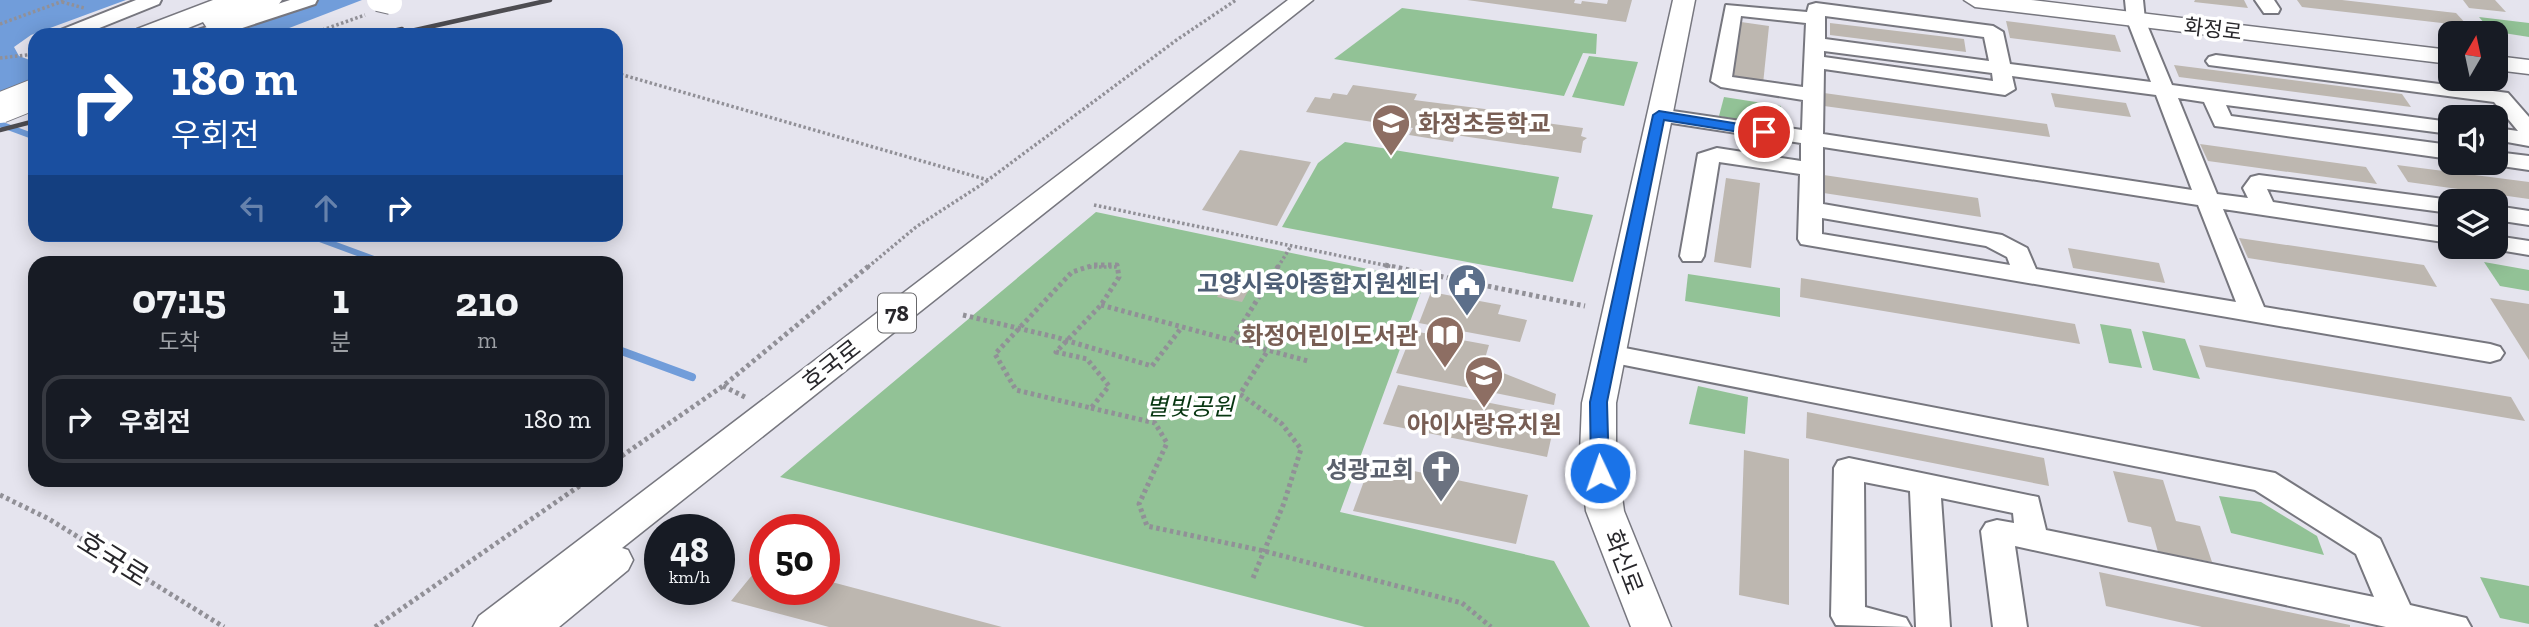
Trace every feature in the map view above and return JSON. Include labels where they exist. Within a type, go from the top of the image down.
[{"type":"highway","points":[[165,28],[236,0]]},
{"type":"highway","points":[[199,28],[269,0]]},
{"type":"highway","points":[[0,93],[28,82]]},
{"type":"highway","points":[[0,108],[28,97]]},
{"type":"main road","name":"호국로","points":[[493,627],[1302,0]]},
{"type":"main road","name":"호국로","points":[[531,627],[1063,199],[1325,0]]},
{"type":"main road","name":"화신로","points":[[1651,627],[1605,511],[1598,454],[1599,402],[1684,0]]},
{"type":"main road","name":"화정로","points":[[1975,0],[2135,10],[2438,55]]},
{"type":"main road","points":[[2508,64],[2529,67]]},
{"type":"street","points":[[82,28],[152,0]]},
{"type":"street","points":[[222,28],[308,0]]},
{"type":"street","points":[[1813,96],[1721,81],[1733,9],[1816,19]]},
{"type":"street","points":[[2001,68],[1993,32],[1816,9],[1810,140],[1810,239],[2490,353]]},
{"type":"street","points":[[1815,53],[2001,68],[2438,126]]},
{"type":"street","points":[[2216,61],[2501,97],[2529,130]]},
{"type":"street","points":[[2212,97],[2223,121],[2438,150]]},
{"type":"street","points":[[1659,115],[2207,201],[2438,234]]},
{"type":"street","points":[[2508,136],[2529,139]]},
{"type":"street","points":[[1692,256],[1706,159],[1717,155],[1811,169]]},
{"type":"street","points":[[2508,160],[2529,163]]},
{"type":"street","points":[[2264,208],[2255,188],[2259,182],[2438,204]]},
{"type":"street","points":[[2508,215],[2529,218]]},
{"type":"street","points":[[2508,245],[2529,248]]},
{"type":"street","points":[[1925,484],[1933,627]]},
{"type":"street","points":[[2010,627],[1997,531],[2401,621],[2454,627]]},
{"type":"lane","points":[[2135,10],[2163,91],[2253,313]]},
{"type":"lane","points":[[1609,354],[2264,481],[2369,547],[2401,621]]},
{"type":"lane","points":[[1894,627],[1848,616],[1849,468],[2028,505],[2032,539]]},
{"type":"path","points":[[0,22],[16,19],[66,0]]},
{"type":"path","points":[[623,455],[723,386],[916,227],[988,180],[1178,38],[1236,0]]},
{"type":"path","points":[[324,28],[386,1]]},
{"type":"path","points":[[0,58],[28,55]]},
{"type":"path","points":[[623,75],[988,180]]},
{"type":"path","points":[[1094,205],[1585,306]]},
{"type":"path","points":[[1232,340],[1291,246]]},
{"type":"path","points":[[1091,408],[1109,386],[1087,359],[1055,352],[1101,305],[1119,277],[1117,265],[1094,265],[1072,272],[995,355],[1016,390],[1091,408],[1155,423],[1167,443],[1139,504],[1147,526],[1264,551],[1462,603],[1491,627]]},
{"type":"path","points":[[1101,305],[1308,361]]},
{"type":"path","points":[[963,315],[1152,366],[1182,327]]},
{"type":"path","points":[[1253,578],[1301,449],[1282,424],[1240,394],[1268,351]]},
{"type":"path","points":[[723,386],[754,401]]},
{"type":"path","points":[[375,627],[578,487]]},
{"type":"path","name":"호국로","points":[[0,495],[49,519],[224,627]]},
{"type":"green space","points":[[1402,8],[1597,34],[1596,54],[1583,53],[1564,96],[1334,59]]},
{"type":"green space","points":[[2479,17],[2529,23],[2529,37],[2508,34],[2508,21],[2482,21]]},
{"type":"green space","points":[[1589,56],[1638,62],[1624,106],[1572,97]]},
{"type":"green space","points":[[1724,97],[1781,106],[1777,127],[1719,116]]},
{"type":"green space","points":[[1345,142],[1559,177],[1552,208],[1593,215],[1573,282],[1282,227],[1318,163]]},
{"type":"green space","name":"별빛공원","points":[[1096,212],[1425,281],[1340,512],[1554,561],[1590,627],[1365,627],[780,477]]},
{"type":"green space","points":[[2484,262],[2529,270],[2529,291],[2500,286]]},
{"type":"green space","points":[[1688,274],[1780,288],[1780,317],[1685,301]]},
{"type":"green space","points":[[2100,324],[2131,329],[2142,368],[2109,363]]},
{"type":"green space","points":[[2142,331],[2185,339],[2200,379],[2153,370]]},
{"type":"green space","points":[[1698,386],[1748,397],[1745,434],[1689,424]]},
{"type":"green space","points":[[2219,496],[2261,502],[2317,536],[2324,555],[2231,533]]},
{"type":"green space","points":[[2480,577],[2529,586],[2529,624],[2500,618]]},
{"type":"water","points":[[0,0],[126,0],[50,28],[28,28],[28,37],[14,47],[19,56],[28,59],[28,91],[0,95]]},
{"type":"water","points":[[318,0],[362,0],[289,28],[238,28]]},
{"type":"building","points":[[1467,0],[1575,0],[1574,3],[1581,4],[1582,1],[1607,4],[1608,0],[1632,0],[1626,22]]},
{"type":"building","points":[[2244,0],[2248,8],[2194,2]]},
{"type":"building","points":[[2297,0],[2342,0],[2456,13],[2463,21],[2438,23],[2302,7]]},
{"type":"building","points":[[2463,0],[2495,0],[2506,12],[2469,8]]},
{"type":"building","points":[[2006,21],[2115,35],[2121,52],[2010,38]]},
{"type":"building","points":[[1741,22],[1769,26],[1763,84],[1733,80]]},
{"type":"building","points":[[1830,23],[1964,39],[1966,52],[1830,35]]},
{"type":"building","points":[[2174,65],[2402,94],[2411,107],[2179,77]]},
{"type":"building","name":"화정초등학교","points":[[1353,85],[1417,94],[1414,100],[1548,117],[1546,123],[1583,128],[1581,136],[1587,138],[1583,141],[1581,153],[1455,135],[1453,142],[1409,135],[1413,128],[1306,112],[1315,97],[1330,99],[1333,93],[1347,95]]},
{"type":"building","points":[[1824,93],[2047,124],[2050,137],[1824,106]]},
{"type":"building","points":[[2051,93],[2126,103],[2131,117],[2055,107]]},
{"type":"building","points":[[2200,144],[2366,167],[2377,184],[2208,161]]},
{"type":"building","points":[[1240,150],[1311,162],[1277,226],[1202,210]]},
{"type":"building","points":[[2397,165],[2438,170],[2438,175],[2475,175],[2529,182],[2529,199],[2508,196],[2508,189],[2458,189],[2408,182]]},
{"type":"building","points":[[1817,174],[1978,198],[1981,217],[1817,192]]},
{"type":"building","points":[[1726,178],[1760,183],[1751,268],[1714,262]]},
{"type":"building","points":[[2239,238],[2424,265],[2437,287],[2248,258]]},
{"type":"building","points":[[2068,248],[2159,263],[2165,283],[2073,268]]},
{"type":"building","points":[[1801,278],[2075,324],[2080,344],[1800,297]]},
{"type":"building","points":[[1227,279],[1252,284],[1242,302],[1217,297]]},
{"type":"building","name":"고양시육아종합지원센터","points":[[1431,292],[1501,305],[1498,314],[1527,320],[1520,342],[1419,323]]},
{"type":"building","points":[[2490,298],[2529,304],[2529,360]]},
{"type":"building","name":"화정어린이도서관","points":[[1413,331],[1489,345],[1483,365],[1556,394],[1554,405],[1396,373]]},
{"type":"building","points":[[2199,345],[2511,397],[2525,421],[2206,367]]},
{"type":"building","points":[[1398,385],[1556,416],[1547,457],[1383,424]]},
{"type":"building","points":[[1807,412],[2044,458],[2049,486],[1806,438]]},
{"type":"building","points":[[1744,450],[1789,459],[1789,605],[1739,595]]},
{"type":"building","name":"성광교회","points":[[1371,462],[1528,495],[1516,544],[1353,511]]},
{"type":"building","points":[[2113,471],[2163,480],[2176,521],[2200,526],[2212,562],[2158,552],[2151,527],[2128,522]]},
{"type":"building","points":[[2099,572],[2350,627],[2202,627],[2106,606]]},
{"type":"building","points":[[749,579],[749,605],[840,605],[840,584],[1002,627],[829,627],[735,602],[735,596]]},
{"type":"waterway","points":[[0,124],[28,134]]},
{"type":"waterway","points":[[328,242],[366,256]]},
{"type":"waterway","points":[[623,352],[692,377]]},
{"type":"railway","points":[[424,28],[550,0]]},
{"type":"railway","points":[[0,130],[28,123]]},
{"type":"place","name":"화정초등학교","points":[[1391,157]]},
{"type":"place","name":"고양시육아종합지원센터","points":[[1467,317]]},
{"type":"place","name":"화정어린이도서관","points":[[1445,369]]},
{"type":"place","name":"아이사랑유치원","points":[[1484,409]]},
{"type":"place","name":"성광교회","points":[[1441,503]]},
{"type":"route","points":[[1600,473],[1599,402],[1659,115],[1764,132]]}]
